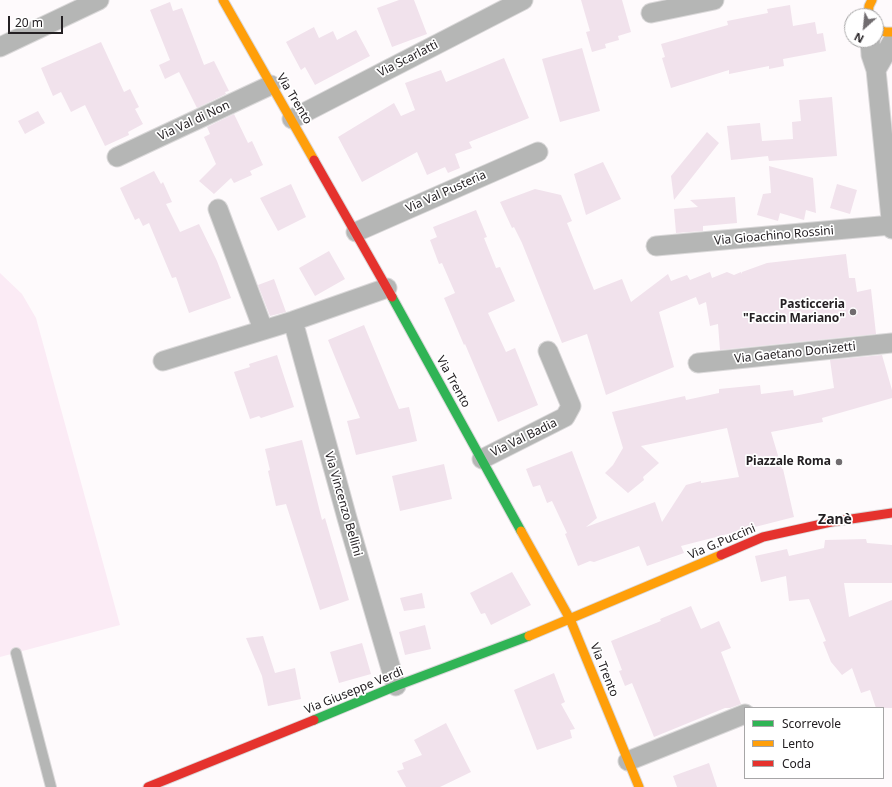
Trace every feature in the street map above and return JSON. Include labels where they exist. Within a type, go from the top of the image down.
[{"type":"street","points":[[0,47],[99,0]]},
{"type":"street","name":"Via Trento","points":[[223,0],[388,288],[570,619],[639,787]]},
{"type":"street","name":"Via Scarlatti","points":[[292,119],[523,0]]},
{"type":"street","points":[[651,13],[714,0]]},
{"type":"street","points":[[876,70],[892,42]]},
{"type":"street","points":[[871,48],[871,55],[876,70],[892,229]]},
{"type":"street","name":"Via Val di Non","points":[[117,157],[271,85]]},
{"type":"street","name":"Via Val Pusteria","points":[[356,232],[538,152]]},
{"type":"street","points":[[218,209],[263,329]]},
{"type":"street","name":"Via Gioachino Rossini","points":[[656,246],[892,225]]},
{"type":"street","points":[[163,361],[293,321],[388,288]]},
{"type":"street","name":"Via Vincenzo Bellini","points":[[293,321],[347,518],[396,686]]},
{"type":"street","name":"Via Gaetano Donizetti","points":[[698,363],[892,342]]},
{"type":"street","name":"Via Val Badia","points":[[482,459],[565,417],[571,406],[548,351]]},
{"type":"street","name":"Via G.Puccini","points":[[570,619],[763,537],[831,522],[892,512]]},
{"type":"street","name":"Via Giuseppe Verdi","points":[[148,787],[396,686],[506,646],[570,619]]},
{"type":"street","points":[[628,761],[744,714]]},
{"type":"lane","points":[[16,653],[51,787]]},
{"type":"shaded area","points":[[0,273],[22,294],[36,318],[120,625],[0,657]]},
{"type":"building","points":[[399,0],[414,0],[427,34],[392,47],[377,8]]},
{"type":"building","points":[[581,0],[622,0],[631,32],[618,36],[619,40],[605,44],[606,48],[592,52],[586,32],[590,31]]},
{"type":"building","points":[[170,2],[173,11],[182,8],[204,65],[214,61],[229,91],[225,92],[226,94],[197,108],[179,72],[165,79],[159,65],[170,60],[150,10]]},
{"type":"building","points":[[790,5],[793,26],[815,22],[817,34],[823,33],[826,51],[783,59],[784,66],[769,69],[769,66],[729,74],[729,70],[671,88],[662,58],[665,57],[661,44],[728,25],[727,21],[768,13],[767,9]]},
{"type":"building","points":[[314,27],[319,38],[333,31],[337,40],[356,30],[370,56],[315,85],[305,67],[301,70],[286,42]]},
{"type":"building","points":[[101,42],[124,92],[130,89],[139,107],[135,109],[143,124],[128,132],[129,135],[105,146],[85,105],[71,112],[61,92],[53,96],[41,68]]},
{"type":"building","points":[[582,48],[600,111],[560,122],[542,59]]},
{"type":"building","points":[[504,58],[529,118],[469,142],[472,148],[455,154],[460,168],[448,173],[445,167],[427,175],[417,152],[362,182],[338,137],[394,103],[401,116],[415,110],[405,83],[441,70],[446,82]]},
{"type":"building","points":[[832,97],[837,156],[769,161],[768,156],[731,160],[727,126],[760,123],[762,141],[793,139],[792,122],[801,121],[799,100]]},
{"type":"building","points":[[38,111],[45,123],[25,134],[18,121]]},
{"type":"building","points":[[234,114],[248,143],[252,141],[263,165],[250,171],[252,175],[234,183],[231,178],[214,194],[199,181],[216,164],[204,137],[210,134],[207,127]]},
{"type":"building","points":[[707,132],[719,143],[674,200],[671,176]]},
{"type":"building","points":[[603,162],[621,199],[586,215],[574,174]]},
{"type":"building","points":[[769,166],[813,178],[816,213],[806,210],[804,220],[780,213],[778,221],[757,215],[763,194],[771,193]]},
{"type":"building","points":[[154,171],[161,184],[163,182],[172,202],[166,204],[180,232],[199,224],[217,261],[231,298],[189,313],[176,277],[172,278],[149,223],[143,226],[139,218],[135,220],[120,188]]},
{"type":"building","points":[[291,184],[306,217],[278,231],[260,198]]},
{"type":"building","points":[[837,184],[857,190],[850,214],[830,208]]},
{"type":"building","points":[[535,189],[561,195],[572,221],[567,223],[594,290],[622,279],[631,302],[668,274],[671,281],[687,275],[690,280],[710,272],[712,278],[727,272],[734,275],[741,272],[741,274],[742,272],[767,263],[846,254],[849,278],[855,278],[857,292],[871,289],[876,334],[720,350],[718,324],[710,326],[706,302],[699,305],[696,297],[659,312],[674,367],[606,395],[587,334],[562,343],[522,243],[514,227],[512,228],[500,202]]},
{"type":"building","points":[[735,197],[737,223],[703,226],[703,231],[676,233],[674,209],[698,207],[690,200]]},
{"type":"building","points":[[476,210],[487,237],[484,238],[496,268],[500,267],[515,301],[488,313],[506,352],[515,348],[538,405],[498,422],[444,298],[455,293],[442,263],[439,264],[430,240],[437,237],[433,227]]},
{"type":"building","points":[[329,251],[345,279],[315,296],[299,268]]},
{"type":"building","points":[[274,279],[286,312],[270,316],[258,285]]},
{"type":"building","points":[[364,325],[399,409],[409,407],[417,441],[356,455],[347,421],[360,418],[328,340]]},
{"type":"building","points":[[277,355],[294,407],[261,418],[259,416],[250,419],[234,372],[250,367],[249,364]]},
{"type":"building","points":[[882,355],[892,390],[892,398],[822,418],[823,422],[771,432],[783,469],[794,517],[681,546],[684,553],[647,566],[639,546],[578,566],[565,534],[567,533],[552,501],[547,503],[540,485],[533,487],[526,469],[572,451],[597,518],[586,527],[655,502],[662,522],[686,485],[701,481],[701,483],[739,477],[727,428],[641,446],[659,463],[643,477],[644,480],[628,493],[605,473],[613,465],[623,448],[612,412],[685,396],[686,400],[719,393],[719,389],[760,385],[761,394],[793,390],[794,396],[834,388],[830,360]]},
{"type":"building","points":[[302,440],[322,520],[325,518],[349,600],[320,610],[286,504],[276,506],[268,471],[270,470],[265,449]]},
{"type":"building","points":[[444,464],[452,499],[400,511],[392,476]]},
{"type":"building","points":[[866,539],[867,543],[892,545],[892,583],[844,583],[849,617],[892,600],[892,708],[876,707],[870,690],[861,693],[852,668],[842,675],[831,662],[823,642],[826,641],[809,599],[789,601],[786,576],[761,582],[755,556],[787,549],[789,556],[824,548],[825,540]]},
{"type":"building","points":[[512,572],[531,605],[491,625],[485,613],[481,614],[470,593]]},
{"type":"building","points":[[422,593],[425,608],[404,611],[400,598]]},
{"type":"building","points":[[691,606],[701,629],[719,621],[731,648],[721,652],[741,704],[730,708],[725,708],[654,737],[632,683],[625,686],[619,671],[622,670],[611,641],[661,621],[660,619]]},
{"type":"building","points":[[425,625],[431,649],[405,655],[399,632]]},
{"type":"building","points":[[263,636],[275,673],[295,668],[301,699],[268,706],[262,676],[246,638]]},
{"type":"building","points":[[362,643],[371,674],[339,683],[330,652]]},
{"type":"building","points":[[554,673],[565,702],[561,704],[575,729],[570,730],[572,738],[537,750],[514,690]]},
{"type":"building","points":[[446,723],[471,772],[440,787],[406,787],[397,771],[404,769],[402,763],[422,755],[414,740]]},
{"type":"building","points":[[709,763],[717,787],[677,787],[673,776]]},
{"type":"traffic: fast","points":[[392,297],[521,531]]},
{"type":"traffic: fast","points":[[314,720],[396,686],[529,636]]},
{"type":"traffic: slow","points":[[223,0],[314,160]]},
{"type":"traffic: slow","points":[[869,8],[872,0]]},
{"type":"traffic: slow","points":[[884,32],[892,32]]},
{"type":"traffic: slow","points":[[521,531],[570,619],[639,787]]},
{"type":"traffic: slow","points":[[529,636],[721,555]]},
{"type":"traffic: jam","points":[[314,160],[392,297]]},
{"type":"traffic: jam","points":[[721,555],[763,537],[831,522],[892,513]]},
{"type":"traffic: jam","points":[[148,787],[314,720]]},
{"type":"place","name":"Pasticceria \"Faccin Mariano\"","points":[[853,312]]},
{"type":"place","name":"Piazzale Roma","points":[[839,462]]},
{"type":"district","name":"Zanè","points":[[835,520]]}]
